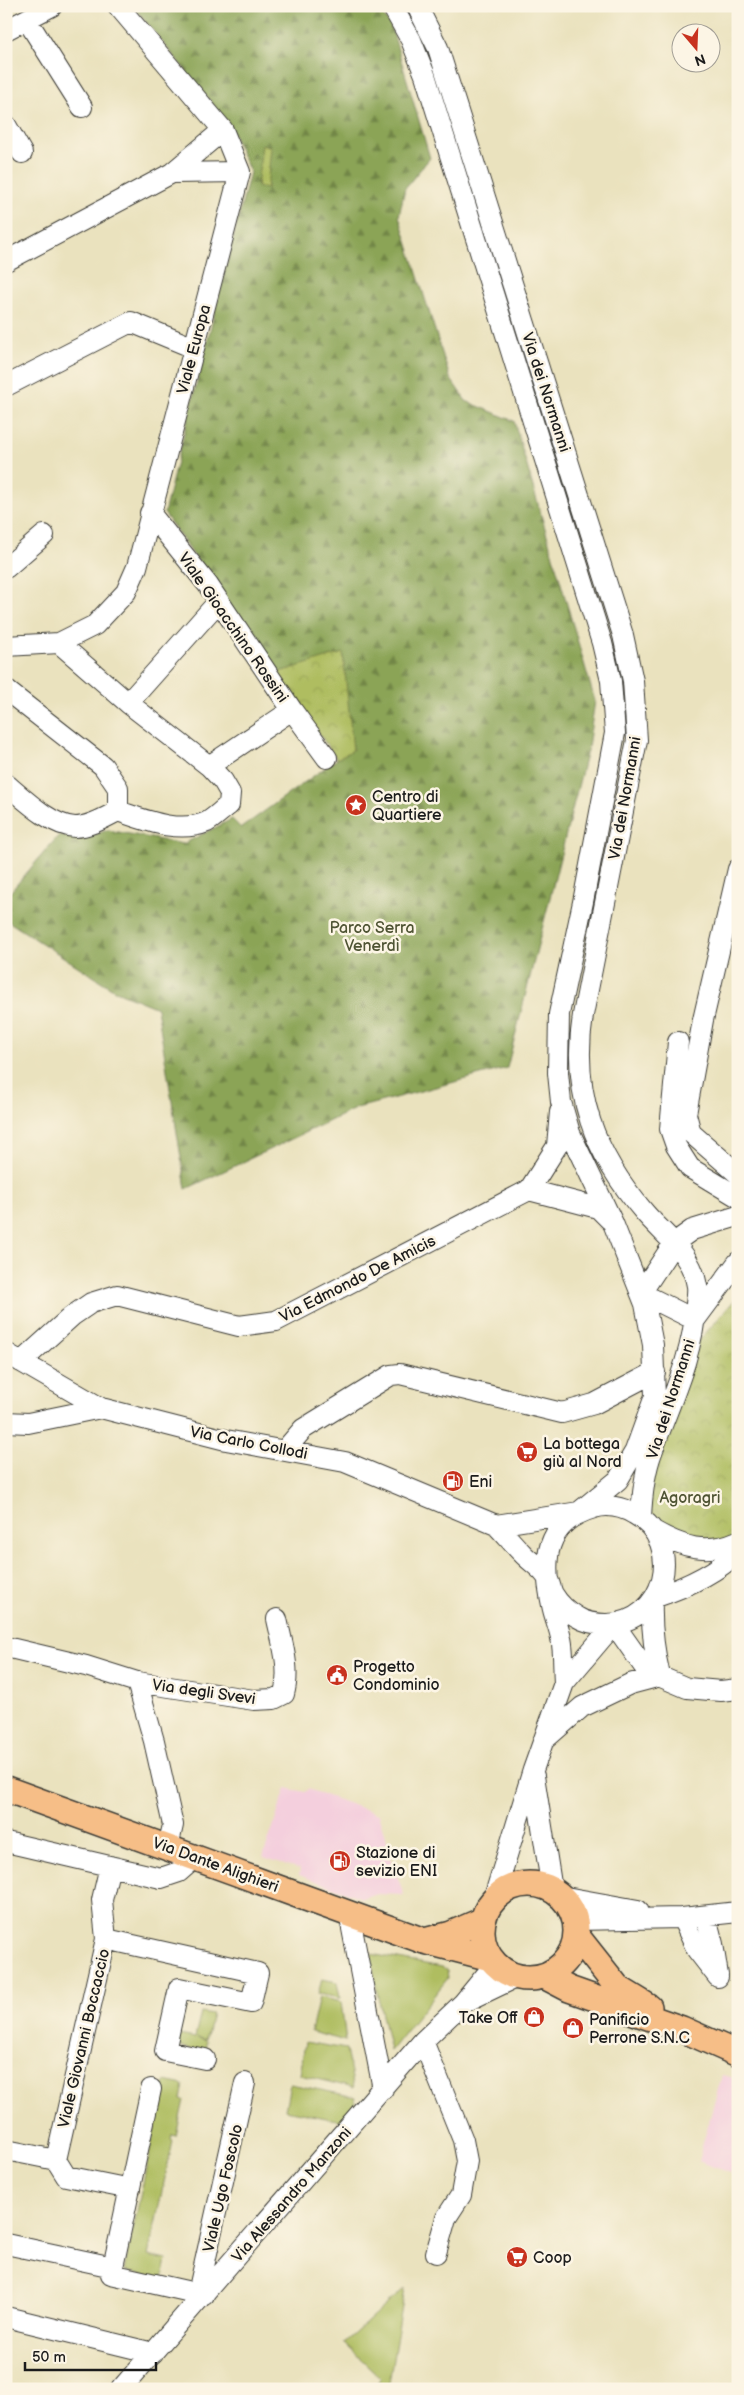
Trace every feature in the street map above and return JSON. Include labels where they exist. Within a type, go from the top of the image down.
[{"type":"main road","name":"Via Dante Alighieri","points":[[6,1789],[424,1941],[492,1961],[505,1972],[517,1977]]},
{"type":"main road","points":[[424,1941],[451,1934],[488,1910],[505,1891],[520,1885],[542,1886],[556,1893],[569,1907],[575,1928],[618,1988],[682,2029]]},
{"type":"main road","points":[[488,1910],[482,1940],[492,1961]]},
{"type":"main road","points":[[517,1977],[544,1976],[558,1967],[569,1955],[575,1928]]},
{"type":"main road","points":[[544,1976],[568,1989],[682,2029],[738,2054]]},
{"type":"street","points":[[6,30],[52,6]]},
{"type":"street","points":[[118,6],[223,130],[240,172],[172,173]]},
{"type":"street","name":"Via dei Normanni","points":[[392,6],[412,40],[425,75],[602,643],[611,681],[615,733],[583,902],[559,1014],[558,1073],[561,1102],[570,1133],[613,1223],[645,1304],[653,1345],[655,1396],[635,1451],[618,1480],[579,1512]]},
{"type":"street","name":"Via dei Normanni","points":[[417,6],[438,48],[623,635],[633,682],[637,740],[579,1037],[580,1068],[585,1108],[598,1142],[622,1183],[645,1214],[686,1256],[697,1286],[695,1320],[679,1380],[650,1459],[642,1492],[647,1524]]},
{"type":"street","points":[[28,20],[82,107]]},
{"type":"street","points":[[6,125],[22,153]]},
{"type":"street","points":[[6,261],[172,173],[223,130]]},
{"type":"street","name":"Viale Europa","points":[[6,646],[59,643],[95,624],[126,592],[137,567],[240,172]]},
{"type":"street","points":[[6,386],[131,322],[194,348]]},
{"type":"street","name":"Viale Gioacchino Rossini","points":[[150,513],[218,602],[292,710],[209,766]]},
{"type":"street","points":[[6,568],[44,534]]},
{"type":"street","points":[[128,703],[218,602]]},
{"type":"street","points":[[6,784],[36,810],[74,827],[99,821],[118,811],[167,825],[184,827],[207,822],[229,805],[230,794],[223,781],[209,766],[128,703],[59,643]]},
{"type":"street","points":[[6,690],[103,766],[118,788],[118,811]]},
{"type":"street","points":[[292,710],[327,758]]},
{"type":"street","points":[[738,869],[703,1020],[686,1114],[691,1133],[738,1174]]},
{"type":"street","points":[[678,1042],[670,1129],[676,1146],[690,1168],[738,1197]]},
{"type":"street","points":[[561,1102],[557,1146],[529,1190],[598,1208],[613,1223]]},
{"type":"street","name":"Via Edmondo De Amicis","points":[[14,1357],[91,1303],[117,1295],[239,1326],[276,1321],[529,1190]]},
{"type":"street","points":[[738,1216],[692,1230],[674,1243],[641,1293],[695,1320],[738,1262]]},
{"type":"street","name":"Via Carlo Collodi","points":[[14,1357],[101,1408],[226,1440],[346,1462],[496,1525]]},
{"type":"street","points":[[285,1450],[303,1429],[391,1375],[400,1374],[562,1413],[594,1404],[655,1372]]},
{"type":"street","points":[[6,1422],[28,1423],[101,1408]]},
{"type":"street","points":[[496,1525],[579,1512],[599,1506],[614,1506],[628,1510],[677,1544],[704,1549],[738,1542]]},
{"type":"street","points":[[564,1683],[561,1638],[552,1606],[546,1558],[552,1539],[564,1523],[579,1512]]},
{"type":"street","points":[[496,1525],[547,1577],[553,1594],[564,1608],[579,1619],[596,1624],[614,1624],[631,1619],[645,1610],[654,1599],[663,1581],[665,1564],[662,1546],[647,1524]]},
{"type":"street","points":[[654,1599],[686,1586],[727,1563],[738,1552]]},
{"type":"street","points":[[654,1599],[651,1623],[655,1656],[660,1676]]},
{"type":"street","name":"Via degli Svevi","points":[[6,1647],[86,1666],[137,1682],[254,1700],[274,1699],[284,1694],[287,1683],[286,1665],[277,1619]]},
{"type":"street","points":[[614,1624],[647,1671],[687,1688],[721,1691],[738,1689]]},
{"type":"street","points":[[488,1910],[533,1770],[564,1683],[614,1624]]},
{"type":"street","points":[[543,1741],[582,1708],[630,1684],[660,1676]]},
{"type":"street","name":"Via degli Svevi","points":[[137,1682],[173,1824],[168,1847]]},
{"type":"street","points":[[533,1770],[556,1893],[682,1918]]},
{"type":"street","points":[[6,1842],[161,1878],[179,1872],[196,1857]]},
{"type":"street","name":"Viale Giovanni Boccaccio","points":[[56,2160],[106,1939],[102,1900],[110,1866]]},
{"type":"street","points":[[575,1928],[706,1917],[738,1912]]},
{"type":"street","points":[[349,1913],[382,2089]]},
{"type":"street","points":[[682,1918],[697,1950],[718,1976],[706,1917]]},
{"type":"street","points":[[106,1939],[258,1972],[251,2004],[179,1988],[165,2050],[205,2059]]},
{"type":"street","name":"Via Alessandro Manzoni","points":[[121,2389],[201,2294],[423,2041],[463,2003],[492,1961]]},
{"type":"street","name":"Via Alessandro Manzoni","points":[[463,2003],[517,1977]]},
{"type":"street","points":[[423,2041],[463,2140],[466,2161],[461,2195],[446,2218],[436,2253]]},
{"type":"street","name":"Viale Ugo Foscolo","points":[[201,2294],[245,2084]]},
{"type":"street","points":[[151,2089],[112,2274],[201,2294]]},
{"type":"street","points":[[6,2150],[56,2160],[66,2176],[130,2189]]},
{"type":"street","points":[[6,2244],[113,2267]]},
{"type":"street","points":[[8,2323],[153,2353]]},
{"type":"shaded area","points":[[286,1788],[305,1792],[308,1789],[378,1814],[388,1845],[384,1848],[387,1859],[391,1858],[404,1895],[374,1894],[362,1898],[299,1875],[300,1869],[263,1857]]},
{"type":"shaded area","points":[[722,2075],[738,2079],[738,2176],[698,2161]]},
{"type":"green space","name":"Parco Serra Venerdì","points":[[133,6],[376,6],[391,26],[430,158],[405,188],[399,216],[450,378],[466,401],[514,421],[595,701],[588,747],[507,1068],[357,1108],[186,1189],[157,1008],[116,991],[6,920],[6,897],[59,835],[79,839],[108,830],[183,844],[232,819],[241,828],[337,759],[164,513],[250,172],[228,123]]},
{"type":"green space","points":[[262,144],[271,147],[267,189],[257,187]]},
{"type":"green space","points":[[343,653],[353,750],[337,759],[276,673]]},
{"type":"green space","name":"Agoragri","points":[[738,1296],[738,1536],[732,1544],[654,1531],[642,1492],[687,1354]]},
{"type":"green space","points":[[371,1954],[442,1967],[447,1970],[448,1978],[390,2051],[377,1992]]},
{"type":"green space","points":[[322,1979],[337,1982],[340,1998],[318,1994]]},
{"type":"green space","points":[[319,1997],[341,2002],[346,2041],[311,2032]]},
{"type":"green space","points":[[201,2012],[212,2014],[206,2040],[197,2038],[207,2041],[204,2052],[177,2046],[177,2037],[180,2035],[195,2038]]},
{"type":"green space","points":[[305,2042],[346,2049],[354,2088],[300,2075]]},
{"type":"green space","points":[[165,2081],[184,2085],[181,2099],[184,2100],[176,2136],[172,2135],[171,2140],[173,2141],[148,2256],[167,2260],[163,2279],[124,2271]]},
{"type":"green space","points":[[290,2084],[356,2097],[354,2105],[342,2121],[285,2110]]},
{"type":"green space","points":[[405,2288],[388,2389],[374,2389],[381,2378],[344,2343]]},
{"type":"place","name":"Centro di Quartiere","points":[[356,805]]},
{"type":"place","name":"La bottega giù al Nord","points":[[527,1452]]},
{"type":"place","name":"Eni","points":[[453,1481]]},
{"type":"place","name":"Progetto Condominio","points":[[337,1675]]},
{"type":"place","name":"Stazione di sevizio ENI","points":[[340,1861]]},
{"type":"place","name":"Take Off","points":[[534,2017]]},
{"type":"place","name":"Panificio Perrone S.N.C","points":[[573,2028]]},
{"type":"place","name":"Coop","points":[[517,2257]]}]
